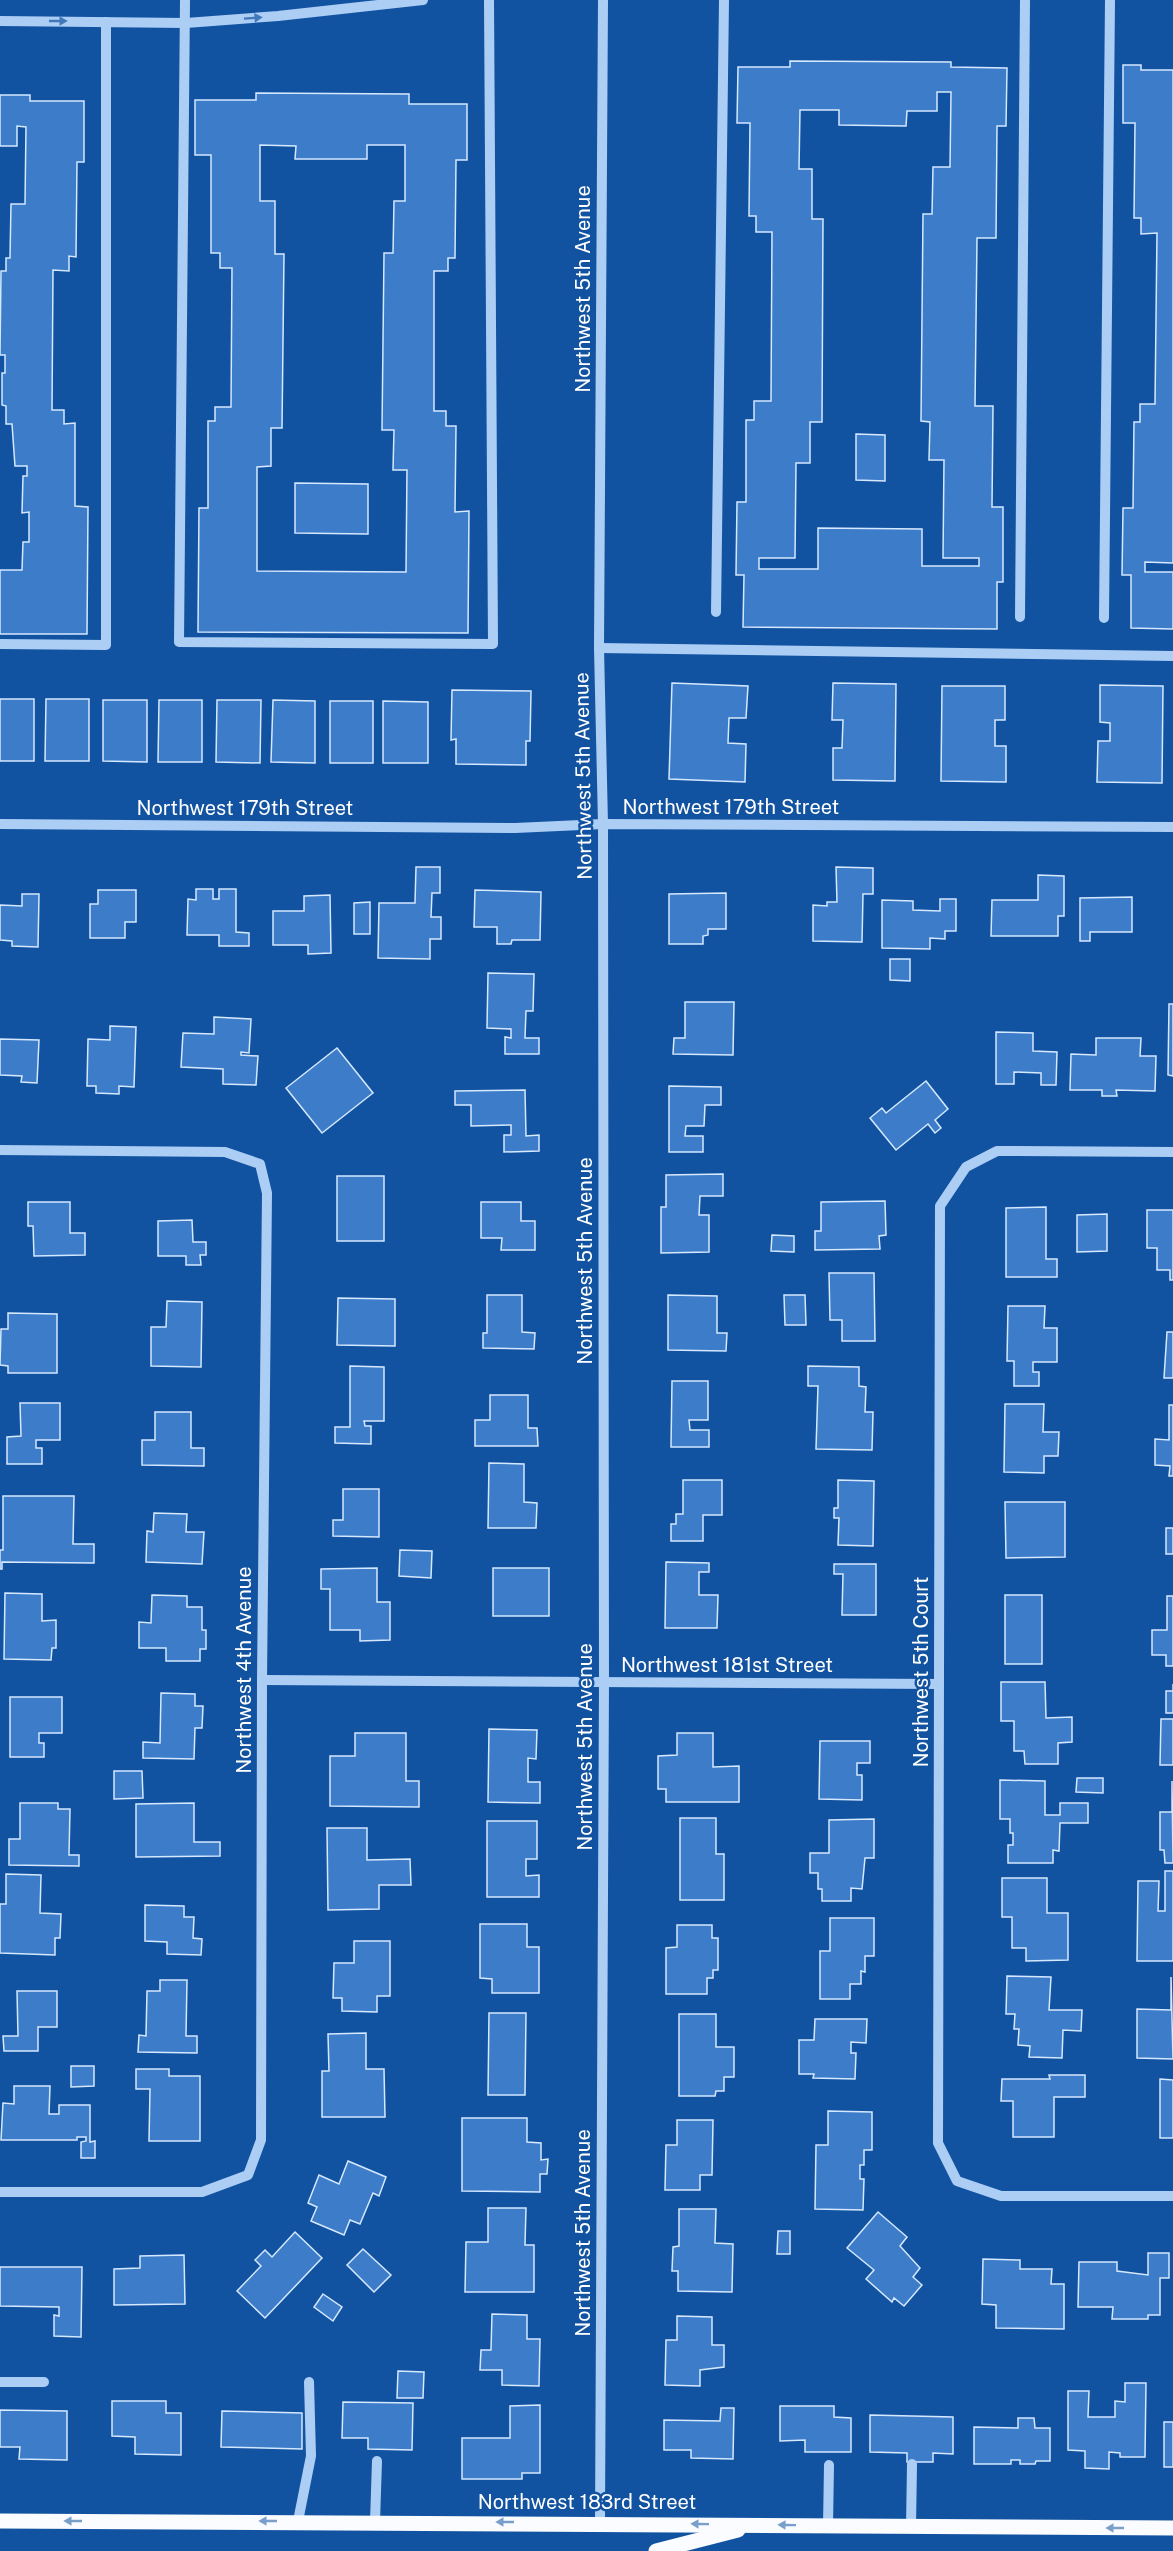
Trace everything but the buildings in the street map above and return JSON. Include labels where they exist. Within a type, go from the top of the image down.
[{"type":"main road","name":"Northwest 183rd Street","points":[[0,2521],[1173,2528]]},
{"type":"main road","points":[[656,2551],[758,2524]]},
{"type":"street","points":[[186,0],[179,642],[492,644],[489,0]]},
{"type":"street","points":[[0,21],[186,22],[278,16],[423,0]]},
{"type":"street","name":"Northwest 5th Avenue","points":[[600,2523],[604,1682],[603,824],[599,648],[603,0]]},
{"type":"street","points":[[716,612],[724,0]]},
{"type":"street","points":[[1020,617],[1025,0]]},
{"type":"street","points":[[1104,618],[1110,0]]},
{"type":"street","points":[[0,644],[106,645],[106,22]]},
{"type":"street","points":[[599,648],[1173,656]]},
{"type":"street","name":"Northwest 179th Street","points":[[0,824],[515,828],[603,824],[1173,827]]},
{"type":"street","name":"Northwest 4th Avenue","points":[[0,1150],[225,1152],[260,1164],[267,1193],[262,1680],[261,2140],[248,2175],[202,2193],[0,2192]]},
{"type":"street","name":"Northwest 5th Court","points":[[1173,1152],[997,1151],[966,1167],[940,1206],[938,2143],[957,2181],[1001,2196],[1173,2196]]},
{"type":"street","name":"Northwest 181st Street","points":[[262,1680],[939,1684]]},
{"type":"street","points":[[0,2382],[44,2382]]},
{"type":"street","points":[[298,2521],[311,2456],[309,2382]]},
{"type":"street","points":[[375,2522],[377,2461]]},
{"type":"street","points":[[911,2526],[912,2464]]},
{"type":"street","points":[[828,2526],[829,2465]]}]
